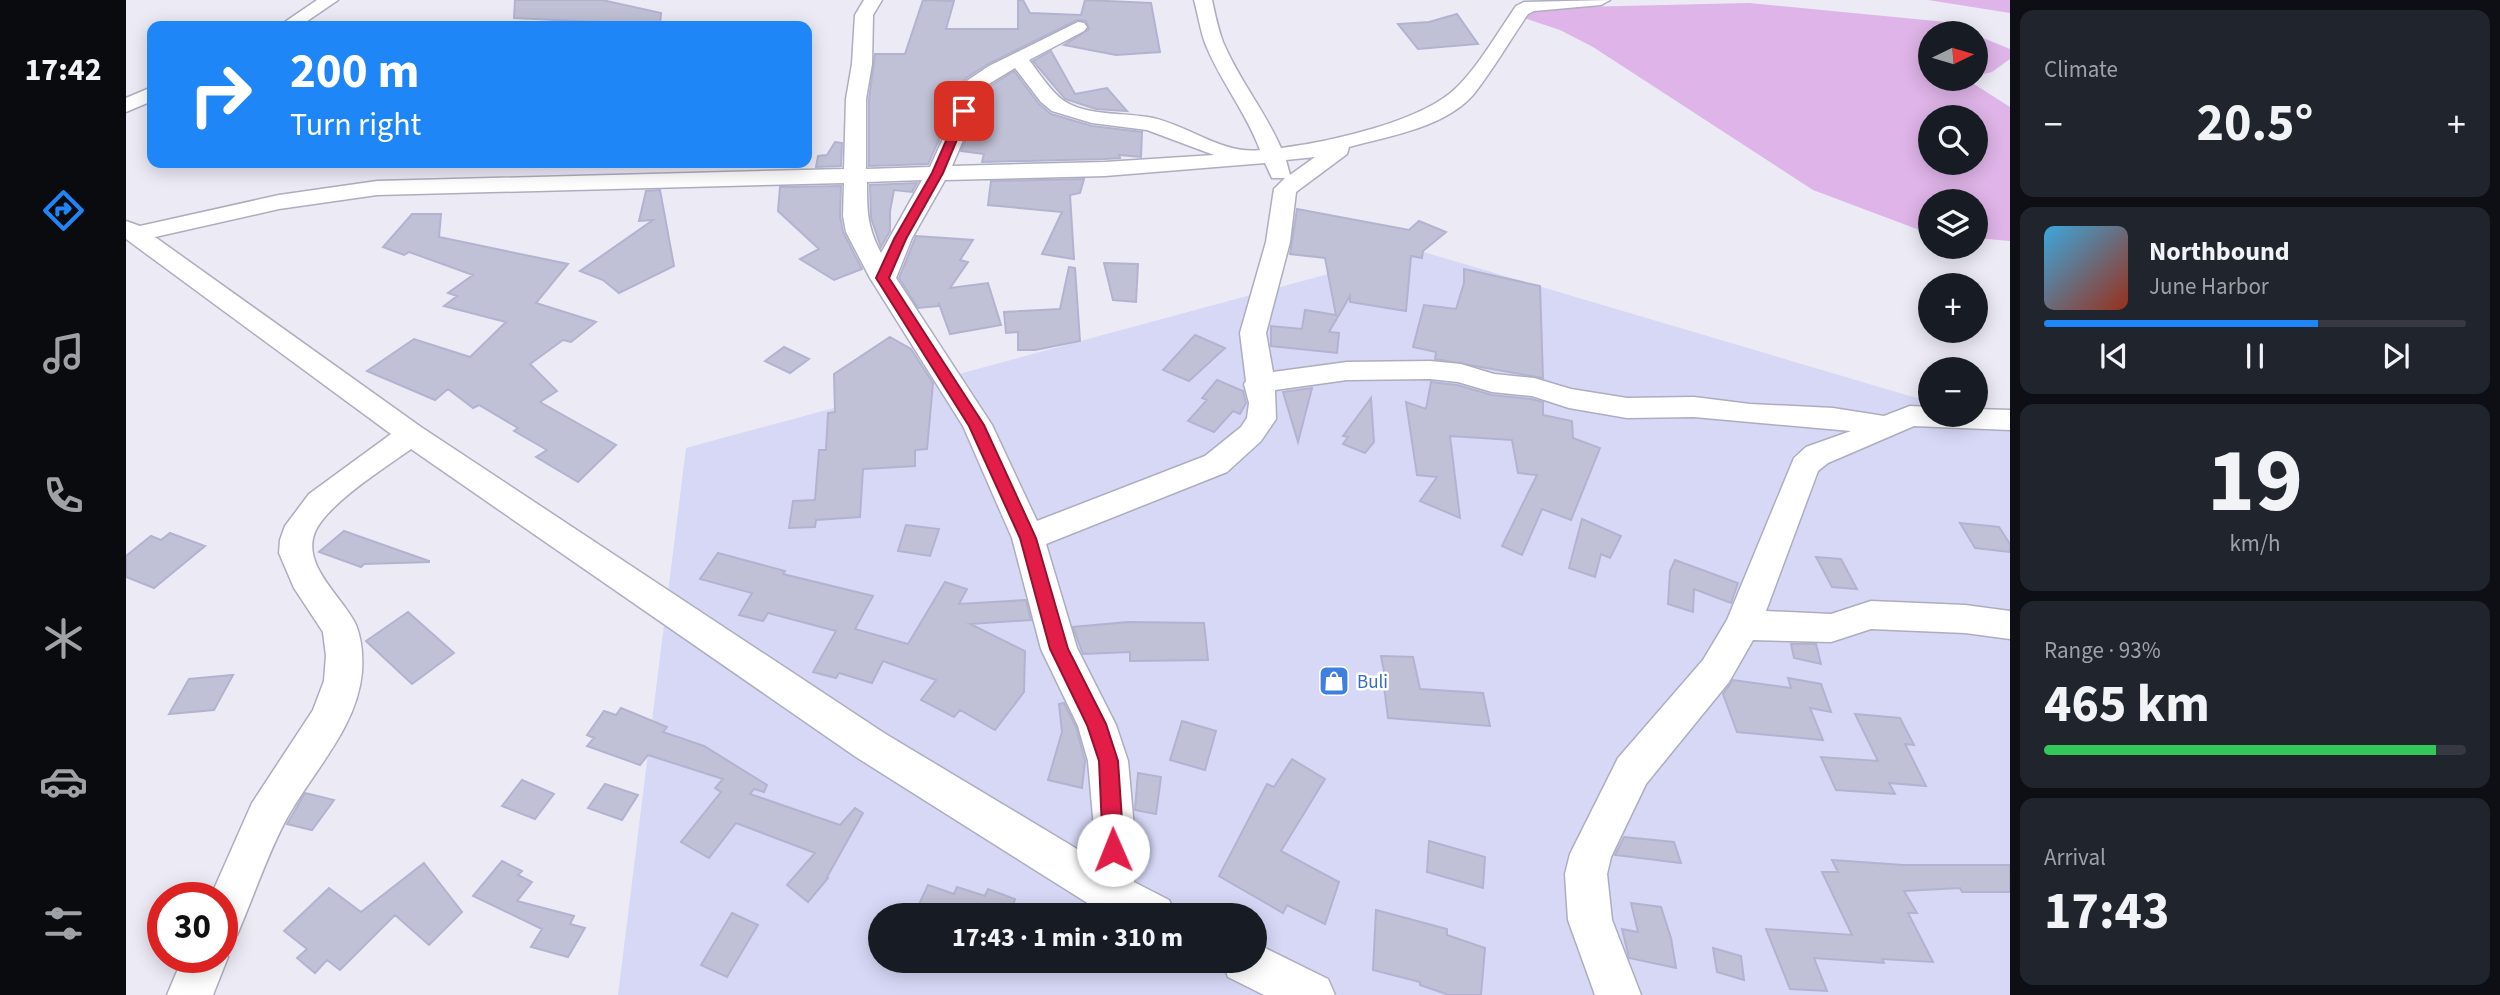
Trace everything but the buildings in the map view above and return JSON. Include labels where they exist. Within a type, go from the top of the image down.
[{"type":"street","points":[[296,21],[329,0]]},
{"type":"street","points":[[873,0],[864,15],[862,65],[856,99],[855,174],[858,232],[883,278],[977,425],[1028,538],[1059,649],[1097,724],[1108,761],[1114,828],[1112,894]]},
{"type":"street","points":[[1028,538],[1216,464],[1251,435],[1261,419],[1263,403],[1258,384],[1253,333],[1278,242],[1280,173],[1259,120],[1245,101],[1214,41],[1203,0]]},
{"type":"street","points":[[1280,173],[1346,144],[1413,122],[1450,104],[1465,91],[1522,10],[1530,6],[1601,0]]},
{"type":"street","points":[[883,278],[900,239],[938,173],[963,117],[964,97],[975,84],[1078,27]]},
{"type":"street","points":[[1019,60],[1048,98],[1059,107],[1092,117],[1151,124],[1271,166],[1280,173]]},
{"type":"street","points":[[126,106],[147,96]]},
{"type":"street","points":[[131,231],[279,202],[377,188],[1105,169],[1245,159]]},
{"type":"street","points":[[131,231],[411,433],[870,745],[1130,903]]},
{"type":"street","points":[[1258,384],[1303,375],[1347,371],[1451,372],[1492,383],[1534,387],[1569,398],[1627,408],[1694,407],[1750,414],[1833,418],[1888,427]]},
{"type":"street","points":[[1618,995],[1590,920],[1586,874],[1591,854],[1632,771],[1716,671],[1743,625],[1805,466],[1817,455],[1910,416],[2010,420]]},
{"type":"street","points":[[238,882],[266,816],[321,732],[341,688],[345,653],[338,625],[299,566],[295,548],[301,526],[319,504],[411,433]]},
{"type":"street","points":[[1743,625],[1831,628],[1871,615],[1965,619],[2010,625]]},
{"type":"street","points":[[1267,972],[1312,995]]},
{"type":"street","points":[[190,995],[199,973]]},
{"type":"shaded area","points":[[1928,0],[2010,0],[2010,13]]},
{"type":"shaded area","points":[[1749,3],[1936,21],[1918,21],[1918,91],[1985,91],[2010,107],[2010,241],[1988,239],[1988,189],[1918,189],[1918,229],[1813,190],[1593,47],[1560,30],[1521,17],[1537,8]]},
{"type":"shaded area","points":[[1988,40],[2010,49],[2010,59],[1988,73]]},
{"type":"shaded area","name":"Buli","points":[[1417,250],[1918,398],[1918,427],[1988,427],[1988,419],[2010,426],[2010,995],[618,995],[686,448]]},
{"type":"place","name":"Buli","points":[[1334,681]]},
{"type":"route","points":[[964,111],[938,173],[900,239],[883,278],[977,425],[1028,538],[1059,649],[1097,724],[1108,761],[1114,828],[1113,850]]}]
